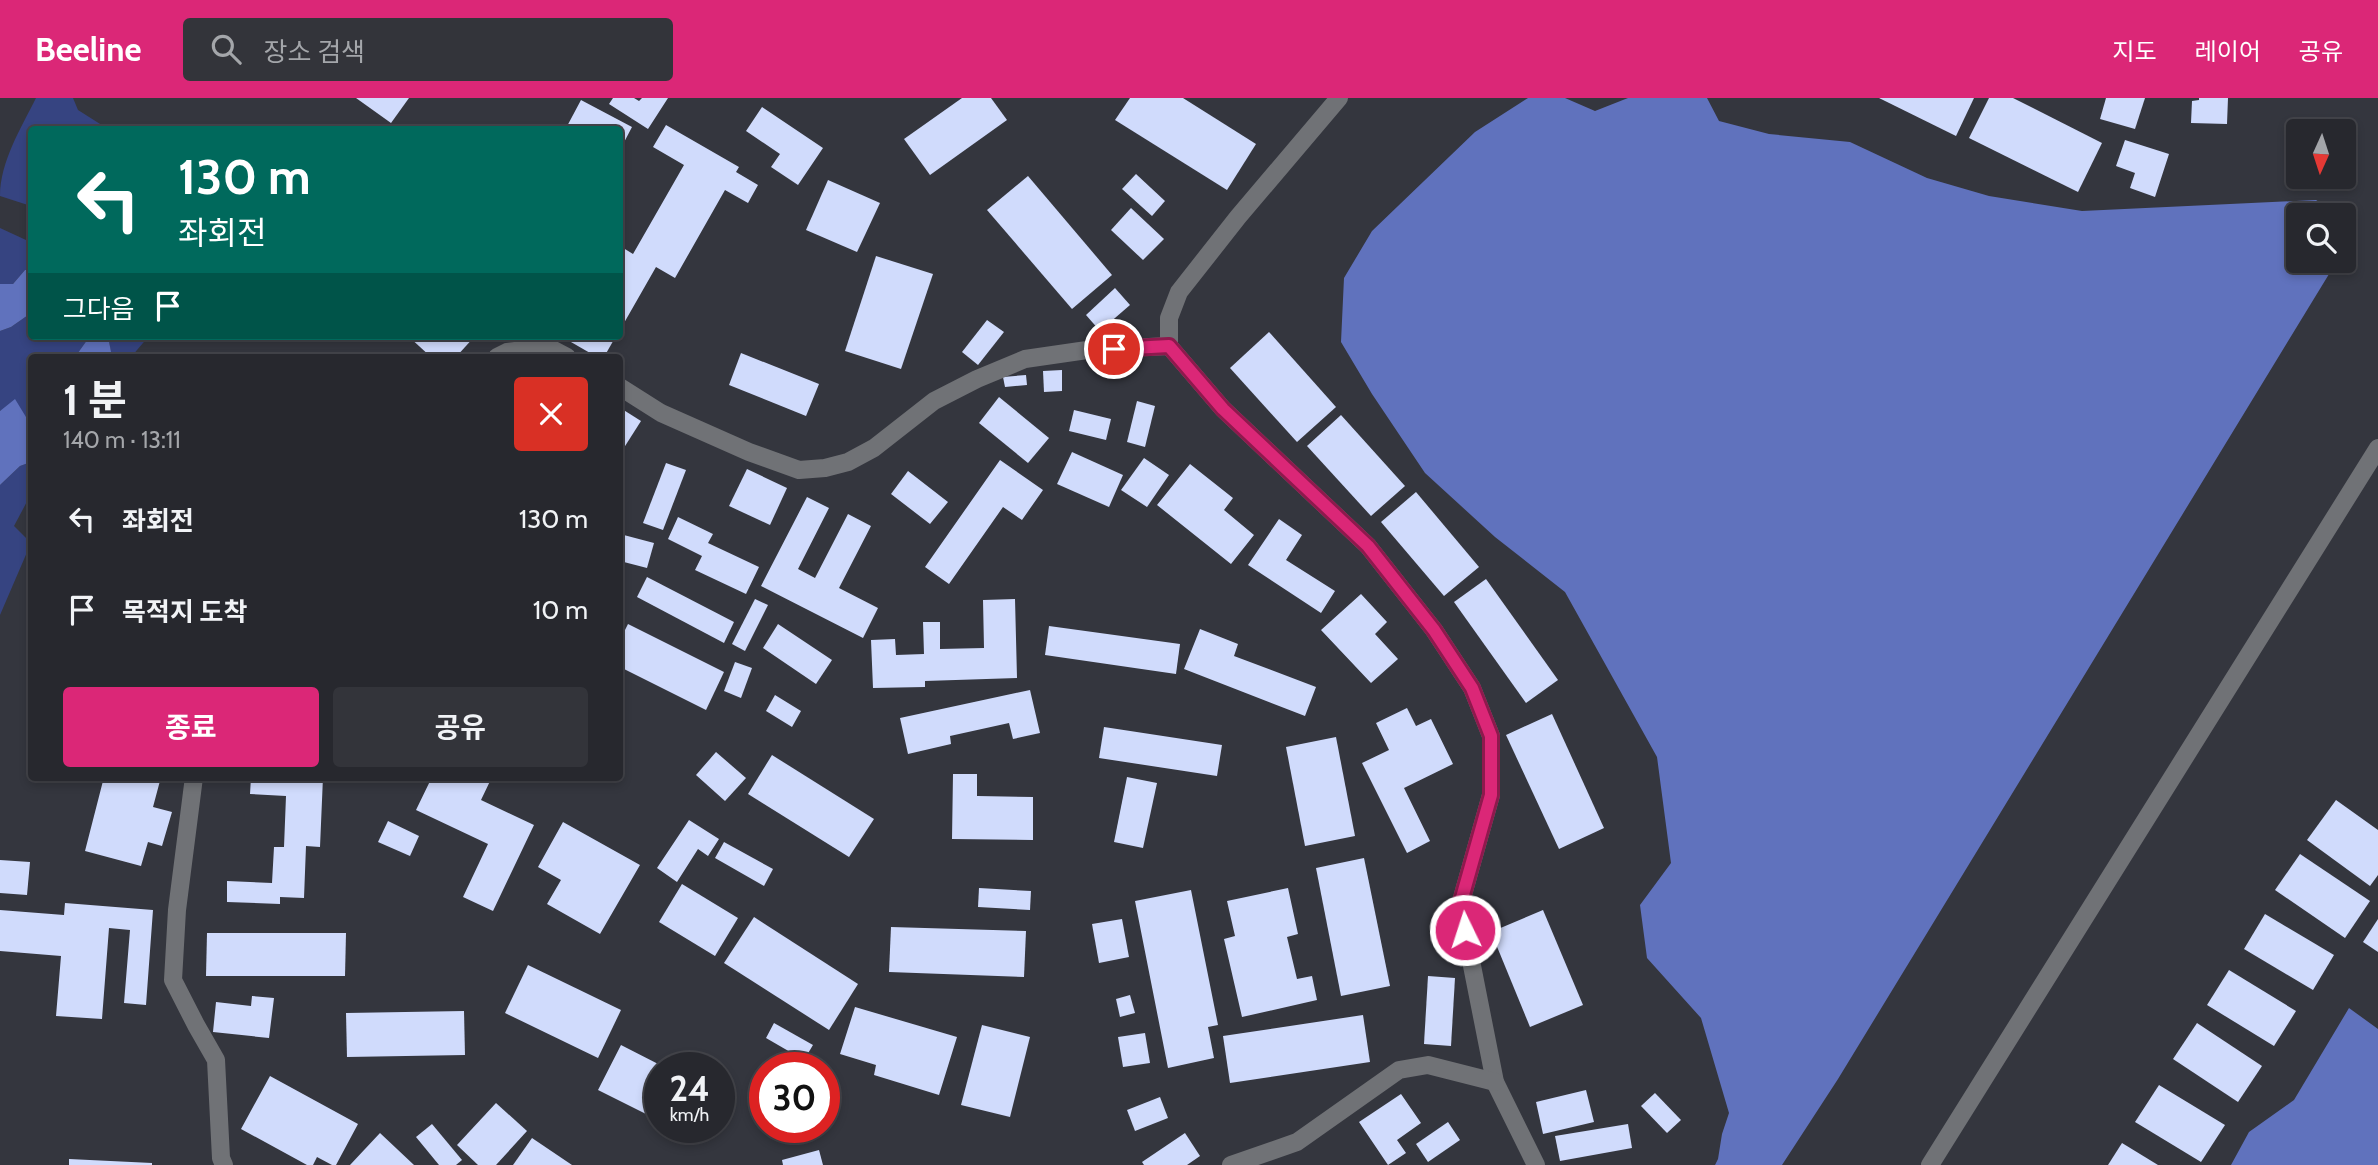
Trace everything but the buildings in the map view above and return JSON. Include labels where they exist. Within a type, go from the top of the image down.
[{"type":"street","points":[[1339,98],[1238,217],[1179,292],[1169,318],[1169,346],[1223,409],[1368,546],[1434,630],[1472,688],[1491,736],[1491,795],[1460,905],[1495,1082],[1536,1165]]},
{"type":"street","points":[[623,389],[661,413],[749,452],[799,470],[825,468],[848,462],[874,448],[934,401],[1025,359],[1087,350],[1169,346]]},
{"type":"street","points":[[503,354],[548,347],[561,354]]},
{"type":"street","points":[[1930,1165],[2378,448]]},
{"type":"street","points":[[193,781],[177,910],[173,981],[195,1026],[216,1060],[220,1158],[224,1165]]},
{"type":"street","points":[[1231,1165],[1297,1142],[1399,1070],[1428,1065],[1495,1082]]},
{"type":"shaded area","points":[[36,98],[73,98],[78,110],[103,126],[28,126],[28,205],[0,196],[7,158]]},
{"type":"shaded area","points":[[1528,98],[1565,98],[1595,111],[1628,98],[1707,98],[1719,121],[1769,134],[1850,142],[1927,178],[1989,196],[2082,211],[2316,200],[2321,203],[2286,203],[2286,273],[2330,273],[1838,1079],[1782,1165],[1715,1165],[1729,1113],[1701,1018],[1647,958],[1640,905],[1671,863],[1657,757],[1565,592],[1495,537],[1425,473],[1341,342],[1344,278],[1372,231],[1475,132]]},
{"type":"shaded area","points":[[0,228],[26,240],[28,235],[28,270],[13,284],[0,284]]},
{"type":"shaded area","points":[[28,270],[28,315],[0,331],[0,284],[13,284]]},
{"type":"shaded area","points":[[28,315],[28,340],[87,340],[77,354],[28,354],[26,417],[6,408],[0,411],[0,331]]},
{"type":"shaded area","points":[[87,340],[109,340],[111,354],[77,354]]},
{"type":"shaded area","points":[[109,340],[146,340],[134,354],[111,354]]},
{"type":"shaded area","points":[[15,399],[28,416],[28,463],[20,466],[0,485],[0,411]]},
{"type":"shaded area","points":[[28,463],[28,500],[14,526],[28,540],[28,550],[0,615],[0,485],[20,466]]},
{"type":"shaded area","points":[[2349,1008],[2378,1029],[2378,1165],[2231,1165],[2249,1132],[2294,1100]]},
{"type":"route","points":[[1114,349],[1169,346],[1223,409],[1368,546],[1434,630],[1472,688],[1491,736],[1491,795],[1460,905],[1465,930]]}]
